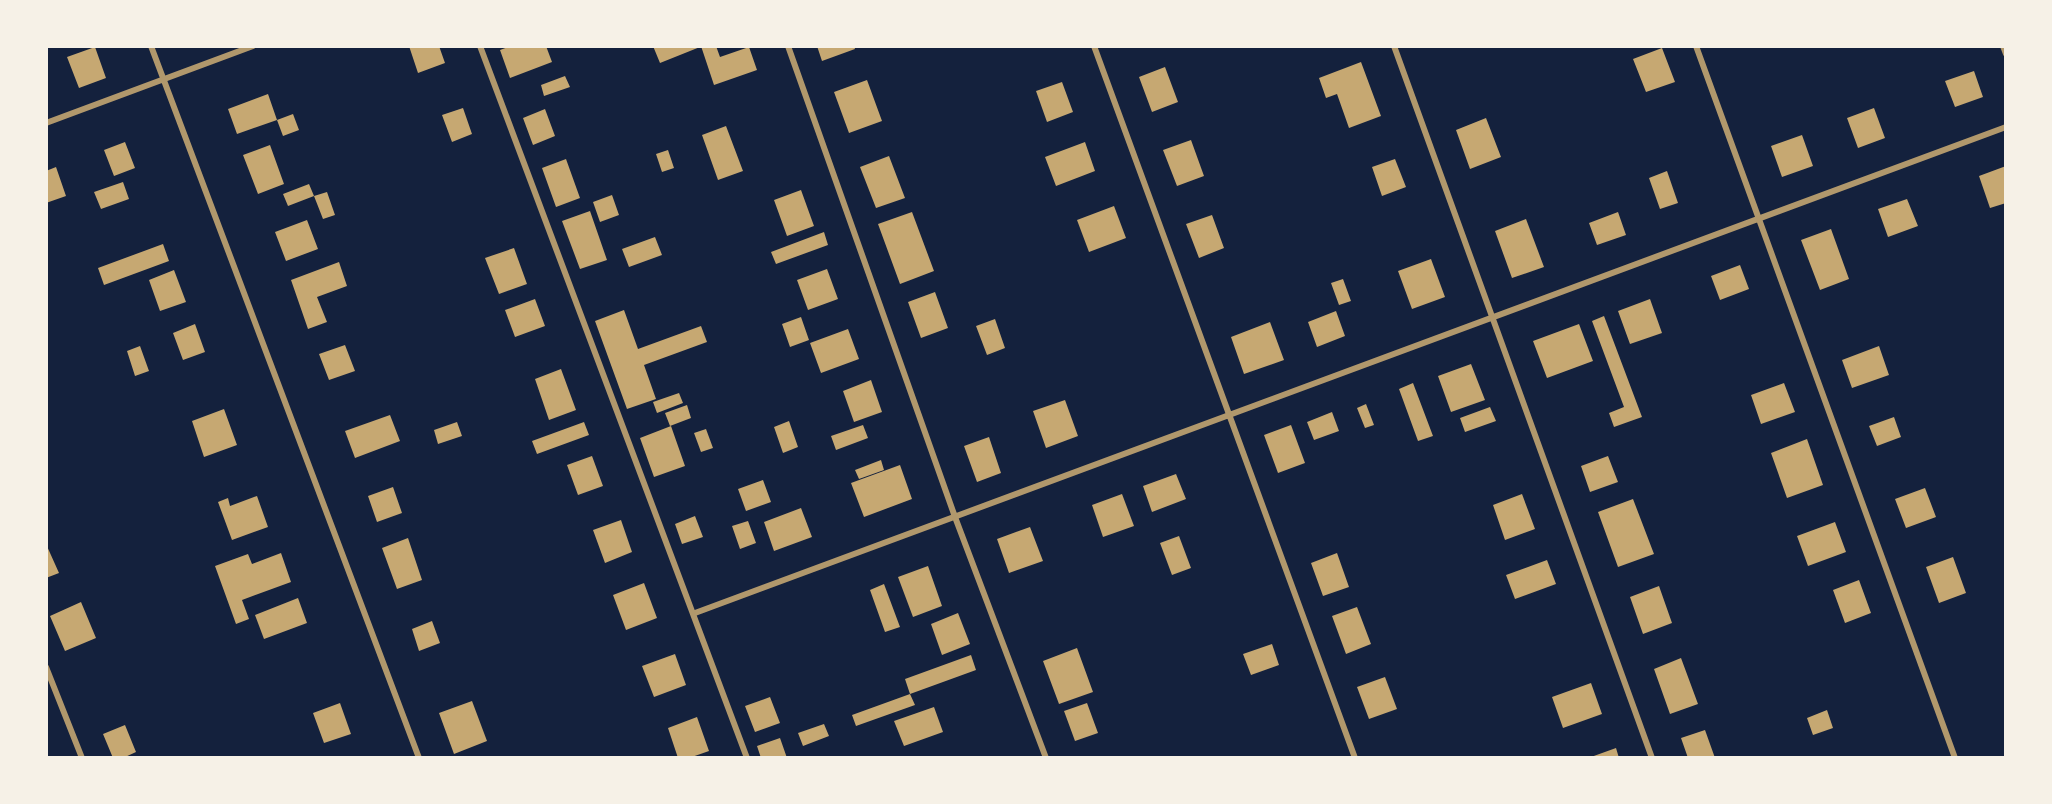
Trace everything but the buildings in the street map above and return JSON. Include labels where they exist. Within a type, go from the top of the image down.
[{"type":"street","points":[[151,46],[419,758]]},
{"type":"street","points":[[46,123],[253,46]]},
{"type":"street","points":[[480,46],[695,614],[747,758]]},
{"type":"street","points":[[788,46],[955,517],[1046,758]]},
{"type":"street","points":[[1094,46],[1355,758]]},
{"type":"street","points":[[1394,46],[1652,758]]},
{"type":"street","points":[[1696,46],[1955,758]]},
{"type":"street","points":[[2003,46],[2006,54]]},
{"type":"street","points":[[695,614],[2006,127]]},
{"type":"street","points":[[46,667],[82,758]]}]
